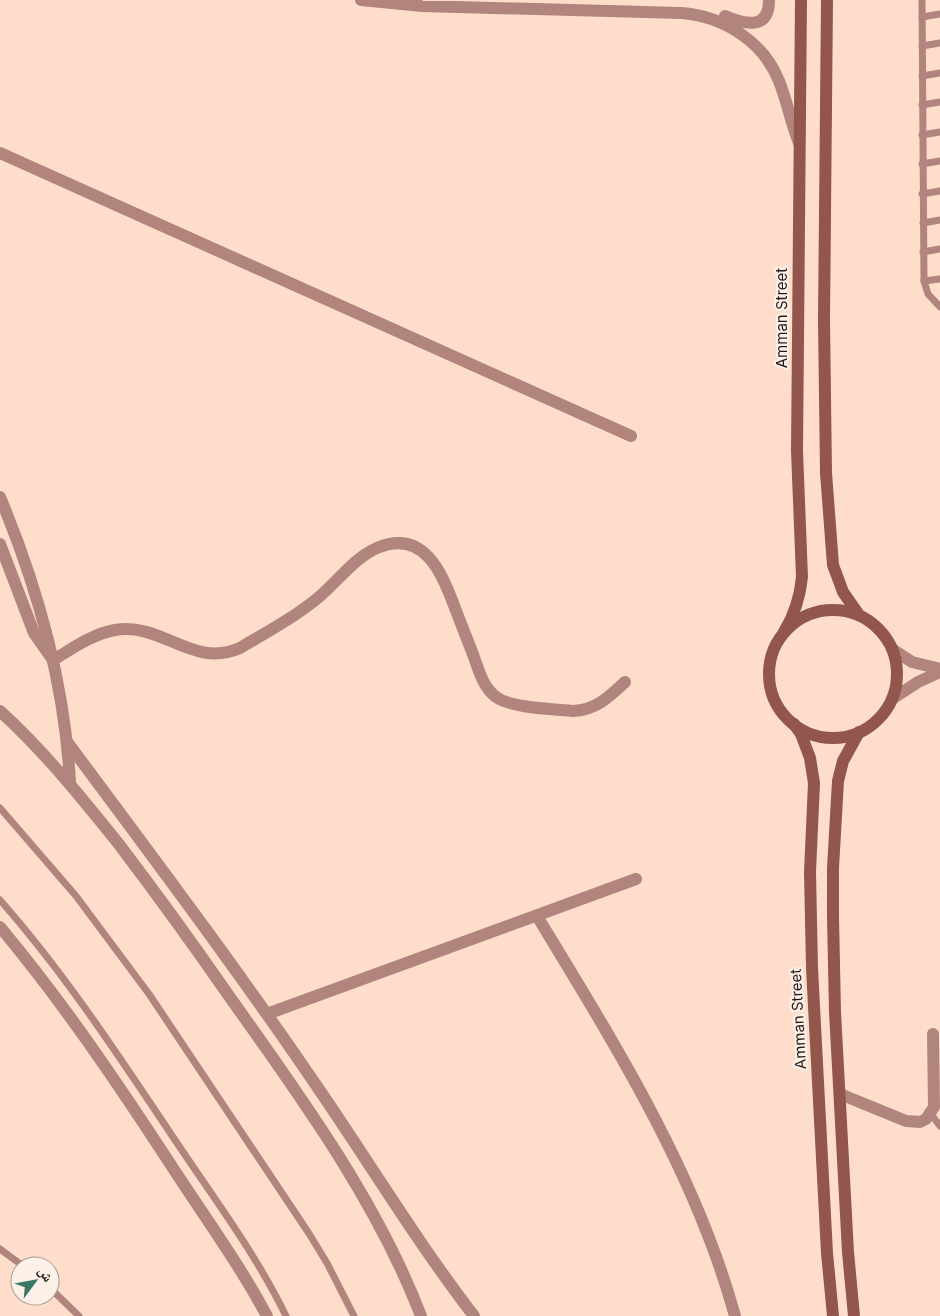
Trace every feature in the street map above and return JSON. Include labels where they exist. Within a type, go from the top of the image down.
[{"type":"main road","name":"Amman Street","points":[[784,632],[795,611],[802,577],[797,451],[801,0]]},
{"type":"main road","points":[[827,0],[824,320],[826,473],[832,564],[842,592],[859,615]]},
{"type":"main road","points":[[833,610],[859,615],[879,629],[892,649],[897,674],[892,700],[878,719],[859,732],[832,738],[812,734],[794,724],[783,714],[775,701],[769,672],[776,644],[794,622],[806,615],[819,611],[833,610]]},
{"type":"main road","name":"Amman Street","points":[[794,724],[808,752],[814,783],[810,872],[812,968],[833,1316]]},
{"type":"main road","points":[[854,1316],[848,1252],[833,964],[834,858],[840,771],[848,751],[859,732]]},
{"type":"street","points":[[361,0],[422,6],[701,15],[715,13],[751,24],[764,17],[769,0]]},
{"type":"street","points":[[701,15],[738,32],[752,43],[768,60],[779,80],[799,143]]},
{"type":"street","points":[[0,153],[631,436]]},
{"type":"street","points":[[0,497],[31,581],[53,660],[64,713],[70,784]]},
{"type":"street","points":[[0,544],[34,633],[53,660]]},
{"type":"street","points":[[53,660],[93,637],[110,631],[127,629],[155,634],[201,653],[232,652],[307,606],[328,590],[369,552],[386,545],[396,544],[415,547],[423,552],[436,566],[446,584],[483,682],[497,698],[516,704],[582,711],[600,704],[625,682]]},
{"type":"street","points":[[892,649],[912,662],[940,671]]},
{"type":"street","points":[[892,700],[918,682],[940,671]]},
{"type":"street","points":[[0,711],[40,750],[70,784],[168,909],[297,1094],[382,1228],[421,1316]]},
{"type":"street","points":[[68,743],[192,909],[267,1014],[426,1251],[474,1316]]},
{"type":"street","points":[[267,1014],[636,879]]},
{"type":"street","points":[[537,916],[607,1032],[655,1119],[699,1212],[735,1316]]},
{"type":"street","points":[[0,927],[50,989],[118,1085],[241,1271],[266,1316]]},
{"type":"street","points":[[840,1094],[913,1123],[926,1119],[934,1107],[933,1034]]},
{"type":"lane","points":[[922,0],[924,281],[928,294],[940,307]]},
{"type":"lane","points":[[922,17],[940,14]]},
{"type":"lane","points":[[922,46],[940,43]]},
{"type":"lane","points":[[922,76],[940,73]]},
{"type":"lane","points":[[922,105],[940,102]]},
{"type":"lane","points":[[922,135],[940,132]]},
{"type":"lane","points":[[922,164],[940,161]]},
{"type":"lane","points":[[922,194],[940,191]]},
{"type":"lane","points":[[923,223],[940,220]]},
{"type":"lane","points":[[923,252],[940,249]]},
{"type":"lane","points":[[924,281],[940,279]]},
{"type":"lane","points":[[0,808],[76,896],[154,1001],[308,1232],[327,1263],[354,1316]]},
{"type":"lane","points":[[0,900],[61,975],[109,1042],[247,1248],[286,1316]]},
{"type":"lane","points":[[931,1114],[940,1126]]},
{"type":"lane","points":[[60,1298],[79,1316]]}]
